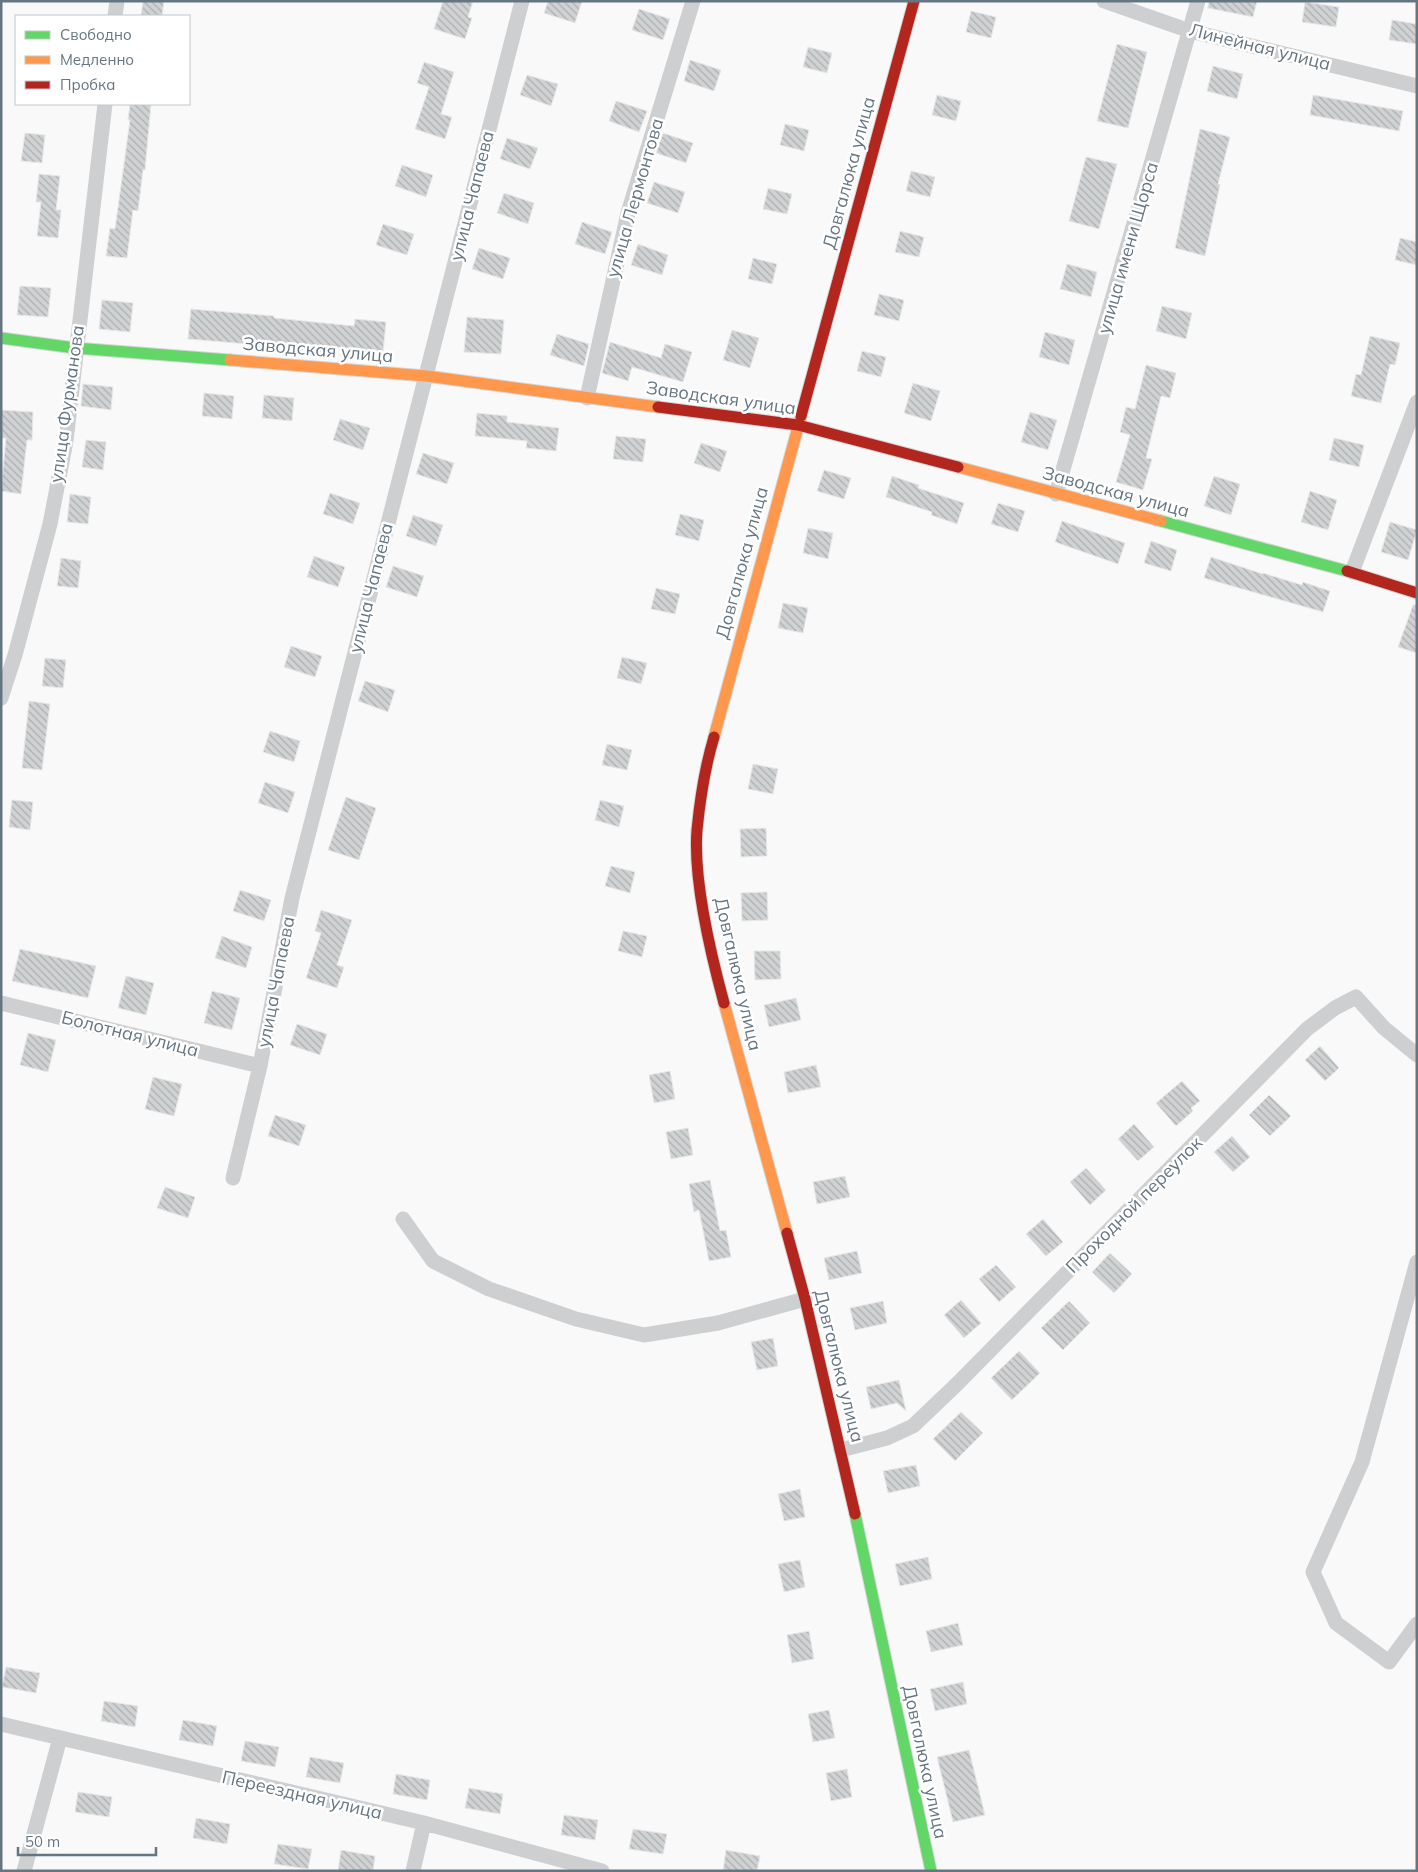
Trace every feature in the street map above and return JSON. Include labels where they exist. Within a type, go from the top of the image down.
[{"type":"street","points":[[115,15],[117,1]]},
{"type":"street","name":"улица Чапаева","points":[[233,1178],[260,1066],[292,898],[522,1]]},
{"type":"street","name":"улица Лермонтова","points":[[587,398],[628,213],[693,1]]},
{"type":"street","name":"Довгалюка улица","points":[[914,1],[708,757],[697,832],[700,886],[714,966],[805,1299],[841,1450],[931,1871]]},
{"type":"street","name":"Линейная улица","points":[[1104,1],[1190,31],[1417,86]]},
{"type":"street","name":"улица имени Щорса","points":[[1056,494],[1198,1]]},
{"type":"street","name":"улица Фурманова","points":[[1,698],[15,655],[50,524],[66,441],[75,348],[105,105]]},
{"type":"street","name":"Заводская улица","points":[[1,338],[75,348],[426,376],[798,425],[1352,572],[1417,593]]},
{"type":"street","points":[[1352,572],[1417,402]]},
{"type":"street","name":"Проходной переулок","points":[[841,1450],[887,1438],[913,1426],[957,1384],[1307,1029],[1335,1008],[1356,997],[1384,1028],[1417,1055]]},
{"type":"street","name":"Болотная улица","points":[[1,1002],[260,1066]]},
{"type":"street","points":[[403,1219],[433,1261],[489,1289],[576,1319],[644,1335],[718,1323],[805,1299]]},
{"type":"street","points":[[1417,1262],[1362,1462],[1313,1572],[1336,1624],[1389,1662],[1417,1624]]},
{"type":"street","name":"Переездная улица","points":[[1,1724],[424,1824],[602,1871]]},
{"type":"street","points":[[24,1871],[60,1738]]},
{"type":"street","points":[[413,1871],[424,1824]]},
{"type":"building","points":[[143,1],[164,1],[162,15],[141,15]]},
{"type":"building","points":[[443,1],[473,1],[468,17],[472,18],[465,39],[434,29]]},
{"type":"building","points":[[548,1],[582,1],[575,23],[544,13]]},
{"type":"building","points":[[1209,1],[1257,1],[1253,17],[1208,8]]},
{"type":"building","points":[[1305,2],[1339,7],[1336,27],[1302,22]]},
{"type":"building","points":[[639,9],[670,19],[663,40],[632,30]]},
{"type":"building","points":[[971,11],[996,17],[991,38],[966,32]]},
{"type":"building","points":[[1392,20],[1417,24],[1417,44],[1389,40]]},
{"type":"building","points":[[1117,44],[1147,52],[1128,128],[1097,121]]},
{"type":"building","points":[[808,47],[832,53],[827,73],[803,67]]},
{"type":"building","points":[[690,60],[721,70],[714,91],[684,81]]},
{"type":"building","points":[[424,62],[454,72],[441,114],[452,117],[445,139],[415,129],[429,87],[417,83]]},
{"type":"building","points":[[1213,66],[1243,74],[1237,99],[1207,91]]},
{"type":"building","points":[[527,75],[558,84],[551,106],[520,95]]},
{"type":"building","points":[[937,95],[961,101],[956,121],[932,115]]},
{"type":"building","points":[[1313,95],[1403,111],[1399,131],[1310,115]]},
{"type":"building","points":[[616,101],[647,111],[639,132],[609,121]]},
{"type":"building","points":[[130,105],[151,105],[145,170],[143,170],[138,211],[133,210],[127,258],[106,256],[110,228],[115,229],[130,120],[128,120]]},
{"type":"building","points":[[785,124],[809,130],[804,151],[780,145]]},
{"type":"building","points":[[1200,129],[1230,137],[1218,184],[1220,185],[1205,256],[1175,248]]},
{"type":"building","points":[[25,133],[45,135],[42,163],[21,161]]},
{"type":"building","points":[[663,133],[693,143],[686,163],[656,153]]},
{"type":"building","points":[[507,138],[538,148],[530,169],[500,159]]},
{"type":"building","points":[[1086,157],[1117,164],[1099,229],[1069,221]]},
{"type":"building","points":[[402,165],[433,175],[426,197],[395,186]]},
{"type":"building","points":[[911,171],[935,177],[930,197],[906,191]]},
{"type":"building","points":[[39,174],[60,176],[56,210],[61,210],[58,238],[37,236],[41,202],[36,202]]},
{"type":"building","points":[[654,182],[685,192],[678,213],[647,203]]},
{"type":"building","points":[[768,188],[792,194],[787,214],[763,209]]},
{"type":"building","points":[[504,193],[534,203],[528,224],[497,213]]},
{"type":"building","points":[[582,222],[612,232],[605,254],[575,244]]},
{"type":"building","points":[[383,224],[414,234],[407,255],[376,245]]},
{"type":"building","points":[[900,231],[924,237],[919,257],[895,252]]},
{"type":"building","points":[[1400,238],[1417,242],[1417,265],[1395,260]]},
{"type":"building","points":[[638,244],[668,255],[662,275],[631,265]]},
{"type":"building","points":[[479,248],[510,258],[503,279],[472,269]]},
{"type":"building","points":[[753,258],[777,264],[772,284],[748,279]]},
{"type":"building","points":[[1067,264],[1097,272],[1091,297],[1060,289]]},
{"type":"building","points":[[20,286],[51,288],[48,317],[17,315]]},
{"type":"building","points":[[879,294],[904,300],[899,321],[874,315]]},
{"type":"building","points":[[102,300],[133,303],[130,332],[99,329]]},
{"type":"building","points":[[1162,306],[1192,313],[1186,339],[1156,331]]},
{"type":"building","points":[[191,309],[274,316],[274,318],[354,326],[355,319],[386,322],[383,352],[327,346],[327,353],[296,350],[296,348],[188,339]]},
{"type":"building","points":[[467,317],[504,320],[501,354],[464,352]]},
{"type":"building","points":[[732,330],[759,338],[750,368],[723,360]]},
{"type":"building","points":[[1045,332],[1075,340],[1069,365],[1039,357]]},
{"type":"building","points":[[557,334],[589,344],[584,366],[550,355]]},
{"type":"building","points":[[1370,336],[1400,343],[1395,365],[1390,364],[1381,403],[1351,396],[1356,374],[1361,375]]},
{"type":"building","points":[[610,342],[661,358],[665,344],[692,352],[683,382],[632,367],[628,381],[602,373]]},
{"type":"building","points":[[862,351],[886,357],[881,377],[857,371]]},
{"type":"building","points":[[1146,365],[1176,373],[1170,398],[1161,396],[1146,458],[1152,459],[1143,490],[1116,482],[1130,435],[1120,432],[1126,407],[1135,409]]},
{"type":"building","points":[[913,383],[940,391],[931,421],[904,413]]},
{"type":"building","points":[[83,384],[113,387],[111,410],[81,406]]},
{"type":"building","points":[[204,393],[234,396],[232,419],[202,416]]},
{"type":"building","points":[[264,395],[294,398],[292,421],[262,418]]},
{"type":"building","points":[[1,410],[33,412],[32,440],[27,440],[21,494],[1,491],[6,438],[1,438]]},
{"type":"building","points":[[1030,412],[1057,420],[1048,450],[1021,442]]},
{"type":"building","points":[[477,413],[507,416],[507,422],[559,428],[556,451],[526,448],[527,441],[475,436]]},
{"type":"building","points":[[340,419],[370,428],[363,450],[333,440]]},
{"type":"building","points":[[616,436],[646,439],[643,462],[613,459]]},
{"type":"building","points":[[1334,438],[1364,445],[1359,467],[1329,460]]},
{"type":"building","points":[[86,440],[106,442],[103,470],[82,467]]},
{"type":"building","points":[[701,443],[727,451],[720,472],[694,463]]},
{"type":"building","points":[[423,453],[454,463],[447,484],[416,474]]},
{"type":"building","points":[[824,470],[851,478],[844,499],[817,491]]},
{"type":"building","points":[[892,476],[919,485],[918,488],[964,503],[957,524],[931,515],[932,512],[886,497]]},
{"type":"building","points":[[1214,476],[1240,484],[1231,515],[1204,506]]},
{"type":"building","points":[[1310,491],[1337,500],[1328,530],[1301,522]]},
{"type":"building","points":[[330,493],[360,503],[353,524],[323,514]]},
{"type":"building","points":[[70,494],[91,497],[88,524],[67,522]]},
{"type":"building","points":[[998,503],[1025,511],[1018,532],[991,524]]},
{"type":"building","points":[[680,514],[704,520],[699,541],[675,535]]},
{"type":"building","points":[[413,515],[443,525],[436,546],[406,536]]},
{"type":"building","points":[[1062,521],[1125,543],[1118,564],[1055,542]]},
{"type":"building","points":[[1390,522],[1417,530],[1408,560],[1381,552]]},
{"type":"building","points":[[808,528],[833,533],[828,559],[803,553]]},
{"type":"building","points":[[1151,541],[1177,550],[1171,571],[1144,563]]},
{"type":"building","points":[[314,556],[345,567],[338,587],[307,577]]},
{"type":"building","points":[[1211,557],[1263,574],[1302,585],[1303,582],[1330,591],[1323,612],[1204,578]]},
{"type":"building","points":[[61,558],[81,561],[78,588],[57,586]]},
{"type":"building","points":[[393,566],[424,576],[417,597],[386,587]]},
{"type":"building","points":[[656,588],[680,594],[675,614],[651,609]]},
{"type":"building","points":[[783,603],[808,608],[803,633],[778,628]]},
{"type":"building","points":[[1413,605],[1417,605],[1417,653],[1398,647]]},
{"type":"building","points":[[291,646],[322,656],[315,677],[284,667]]},
{"type":"building","points":[[622,657],[647,663],[641,684],[617,678]]},
{"type":"building","points":[[45,658],[66,660],[63,688],[42,686]]},
{"type":"building","points":[[365,681],[395,690],[388,712],[358,701]]},
{"type":"building","points":[[29,701],[50,704],[42,770],[22,768]]},
{"type":"building","points":[[270,731],[300,741],[294,762],[263,752]]},
{"type":"building","points":[[607,744],[632,750],[627,770],[602,765]]},
{"type":"building","points":[[753,764],[778,769],[773,794],[748,789]]},
{"type":"building","points":[[265,782],[295,792],[288,813],[258,803]]},
{"type":"building","points":[[346,797],[376,808],[359,860],[328,850]]},
{"type":"building","points":[[12,800],[33,802],[30,830],[9,827]]},
{"type":"building","points":[[600,800],[624,806],[619,827],[595,820]]},
{"type":"building","points":[[766,828],[767,856],[741,857],[740,829]]},
{"type":"building","points":[[611,866],[635,872],[630,893],[605,886]]},
{"type":"building","points":[[240,890],[271,900],[264,921],[233,911]]},
{"type":"building","points":[[767,892],[768,920],[742,921],[741,893]]},
{"type":"building","points":[[321,910],[352,920],[337,965],[344,967],[337,988],[306,978],[321,933],[315,931]]},
{"type":"building","points":[[623,931],[647,936],[642,957],[618,951]]},
{"type":"building","points":[[222,936],[252,947],[246,968],[215,958]]},
{"type":"building","points":[[20,949],[96,966],[88,998],[12,981]]},
{"type":"building","points":[[754,951],[780,951],[781,979],[755,980]]},
{"type":"building","points":[[126,976],[154,983],[146,1015],[118,1008]]},
{"type":"building","points":[[212,991],[240,998],[232,1030],[204,1023]]},
{"type":"building","points":[[796,998],[801,1020],[769,1027],[764,1005]]},
{"type":"building","points":[[297,1024],[327,1034],[320,1055],[290,1045]]},
{"type":"building","points":[[28,1033],[56,1040],[48,1072],[20,1065]]},
{"type":"building","points":[[1320,1046],[1339,1068],[1325,1081],[1305,1060]]},
{"type":"building","points":[[816,1065],[821,1087],[788,1093],[784,1072]]},
{"type":"building","points":[[670,1071],[675,1099],[654,1103],[649,1075]]},
{"type":"building","points":[[153,1077],[182,1084],[174,1116],[145,1109]]},
{"type":"building","points":[[1182,1081],[1200,1101],[1191,1108],[1193,1111],[1176,1126],[1156,1103]]},
{"type":"building","points":[[1269,1095],[1291,1116],[1270,1136],[1249,1115]]},
{"type":"building","points":[[275,1115],[306,1125],[299,1146],[268,1136]]},
{"type":"building","points":[[1134,1124],[1154,1147],[1138,1161],[1118,1139]]},
{"type":"building","points":[[688,1128],[693,1155],[671,1159],[666,1132]]},
{"type":"building","points":[[1232,1136],[1250,1157],[1233,1172],[1214,1152]]},
{"type":"building","points":[[1086,1168],[1106,1190],[1090,1205],[1070,1182]]},
{"type":"building","points":[[845,1176],[850,1197],[817,1204],[813,1182]]},
{"type":"building","points":[[710,1180],[720,1231],[726,1230],[731,1257],[709,1261],[699,1210],[694,1212],[689,1184]]},
{"type":"building","points":[[165,1187],[195,1197],[188,1218],[157,1208]]},
{"type":"building","points":[[1043,1219],[1063,1242],[1046,1256],[1026,1234]]},
{"type":"building","points":[[857,1251],[862,1273],[829,1280],[824,1258]]},
{"type":"building","points":[[1110,1253],[1132,1274],[1114,1293],[1092,1272]]},
{"type":"building","points":[[996,1265],[1016,1287],[999,1302],[979,1279]]},
{"type":"building","points":[[961,1300],[981,1323],[964,1338],[944,1315]]},
{"type":"building","points":[[883,1301],[887,1323],[855,1330],[850,1308]]},
{"type":"building","points":[[1069,1301],[1090,1323],[1063,1350],[1041,1328]]},
{"type":"building","points":[[773,1338],[778,1366],[757,1370],[751,1342]]},
{"type":"building","points":[[1019,1351],[1040,1373],[1012,1400],[991,1378]]},
{"type":"building","points":[[899,1380],[906,1411],[897,1403],[871,1409],[866,1387]]},
{"type":"building","points":[[961,1412],[983,1433],[955,1461],[933,1439]]},
{"type":"building","points":[[916,1465],[920,1486],[888,1493],[883,1471]]},
{"type":"building","points":[[800,1489],[805,1517],[784,1521],[778,1494]]},
{"type":"building","points":[[928,1557],[932,1579],[900,1586],[895,1564]]},
{"type":"building","points":[[800,1560],[805,1587],[784,1592],[778,1564]]},
{"type":"building","points":[[958,1623],[963,1645],[931,1652],[926,1631]]},
{"type":"building","points":[[809,1631],[814,1659],[792,1663],[787,1635]]},
{"type":"building","points":[[6,1667],[40,1673],[36,1693],[2,1687]]},
{"type":"building","points":[[963,1682],[967,1704],[935,1711],[930,1689]]},
{"type":"building","points":[[104,1701],[138,1706],[135,1727],[101,1721]]},
{"type":"building","points":[[829,1710],[835,1738],[813,1742],[808,1714]]},
{"type":"building","points":[[183,1720],[217,1726],[213,1746],[179,1740]]},
{"type":"building","points":[[245,1741],[279,1747],[275,1767],[241,1761]]},
{"type":"building","points":[[969,1750],[985,1815],[953,1822],[937,1757]]},
{"type":"building","points":[[310,1757],[344,1763],[340,1783],[306,1777]]},
{"type":"building","points":[[847,1769],[852,1797],[831,1801],[826,1773]]},
{"type":"building","points":[[396,1774],[430,1780],[427,1800],[393,1794]]},
{"type":"building","points":[[469,1788],[503,1794],[500,1814],[465,1808]]},
{"type":"building","points":[[78,1792],[112,1797],[109,1817],[75,1812]]},
{"type":"building","points":[[564,1815],[598,1820],[595,1840],[561,1835]]},
{"type":"building","points":[[196,1818],[230,1824],[227,1844],[193,1838]]},
{"type":"building","points":[[633,1829],[667,1834],[663,1854],[629,1849]]},
{"type":"building","points":[[278,1844],[312,1849],[308,1869],[274,1864]]},
{"type":"building","points":[[341,1850],[375,1856],[373,1871],[338,1871]]},
{"type":"building","points":[[726,1850],[760,1856],[757,1871],[723,1871]]},
{"type":"traffic: fast","points":[[1,338],[75,348],[230,360]]},
{"type":"traffic: fast","points":[[1161,521],[1347,571]]},
{"type":"traffic: fast","points":[[855,1514],[931,1871]]},
{"type":"traffic: slow","points":[[230,360],[426,376],[658,407]]},
{"type":"traffic: slow","points":[[714,737],[801,416]]},
{"type":"traffic: slow","points":[[958,467],[1161,521]]},
{"type":"traffic: slow","points":[[724,1003],[787,1233]]},
{"type":"traffic: jam","points":[[801,416],[914,1]]},
{"type":"traffic: jam","points":[[658,407],[798,425],[958,467]]},
{"type":"traffic: jam","points":[[1347,571],[1417,593]]},
{"type":"traffic: jam","points":[[714,737],[701,795],[696,850],[704,917],[724,1003]]},
{"type":"traffic: jam","points":[[787,1233],[805,1299],[855,1514]]}]
